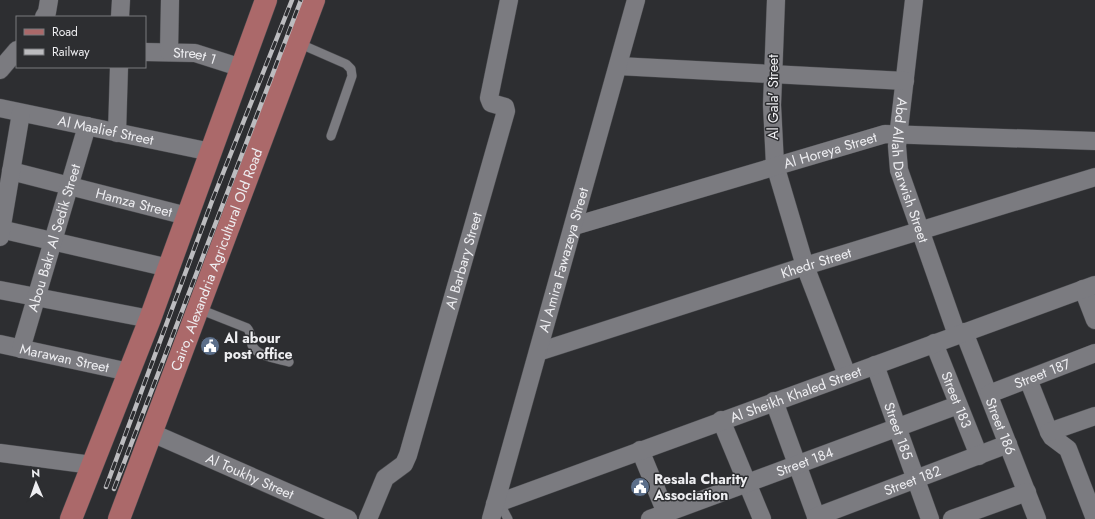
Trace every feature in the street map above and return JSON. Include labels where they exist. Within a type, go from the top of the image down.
[{"type":"main road","points":[[71,519],[150,319],[266,0]]},
{"type":"main road","name":"Cairo, Alexandria Agricultural Old Road","points":[[119,519],[314,0]]},
{"type":"street","points":[[120,16],[121,0]]},
{"type":"street","points":[[169,52],[170,0]]},
{"type":"street","name":"Al Barbary Street","points":[[368,519],[385,478],[404,464],[408,455],[506,111],[505,107],[491,103],[489,98],[509,0]]},
{"type":"street","name":"Al Amira Fawazeya Street","points":[[495,508],[636,0]]},
{"type":"street","name":"Al Gala' Street","points":[[776,0],[772,75],[772,135],[775,165],[806,266],[847,375]]},
{"type":"street","name":"Abd Allah Darwish Street","points":[[914,0],[898,133],[897,146],[900,170],[921,231],[961,334]]},
{"type":"street","points":[[0,70],[16,51]]},
{"type":"street","name":"Street 1","points":[[146,52],[203,54],[242,68]]},
{"type":"street","points":[[618,66],[905,81]]},
{"type":"street","points":[[117,132],[119,68]]},
{"type":"street","name":"Al Maalief Street","points":[[0,108],[211,152]]},
{"type":"street","points":[[22,113],[0,232],[53,241],[168,268]]},
{"type":"street","name":"Abou Bakr Al Sedik Street","points":[[21,349],[87,126]]},
{"type":"street","name":"Al Horeya Street","points":[[574,226],[871,137],[898,133],[1095,141]]},
{"type":"street","name":"Hamza Street","points":[[11,172],[188,216]]},
{"type":"street","name":"Khedr Street","points":[[538,352],[806,266],[1095,177]]},
{"type":"street","points":[[1089,287],[1095,320]]},
{"type":"street","name":"Al Sheikh Khaled Street","points":[[495,508],[640,450],[1089,287]]},
{"type":"street","points":[[0,290],[150,319]]},
{"type":"street","name":"Street 186","points":[[961,334],[988,394],[1037,519]]},
{"type":"street","name":"Street 183","points":[[934,343],[979,456]]},
{"type":"street","name":"Marawan Street","points":[[0,344],[129,372]]},
{"type":"street","name":"Street 187","points":[[988,394],[1095,352]]},
{"type":"street","name":"Street 185","points":[[875,364],[930,519]]},
{"type":"street","points":[[1028,379],[1049,432],[1052,437],[1068,450],[1088,480],[1095,519]]},
{"type":"street","points":[[774,401],[816,518]]},
{"type":"street","name":"Street 184","points":[[658,516],[958,405]]},
{"type":"street","points":[[1049,432],[1095,416]]},
{"type":"street","points":[[721,420],[762,519]]},
{"type":"street","name":"Al Toukhy Street","points":[[152,433],[348,519]]},
{"type":"street","name":"Street 182","points":[[816,518],[1008,444]]},
{"type":"street","points":[[640,450],[658,516]]},
{"type":"street","points":[[0,452],[92,465]]},
{"type":"street","points":[[952,519],[1027,492]]},
{"type":"lane","points":[[298,43],[346,64],[351,69],[352,76],[331,136]]},
{"type":"lane","points":[[199,309],[247,328],[251,334],[252,345],[258,352],[289,362]]},
{"type":"lane","points":[[495,508],[508,519]]},
{"type":"railway","points":[[106,487],[212,201],[292,0]]},
{"type":"railway","points":[[114,489],[301,0]]},
{"type":"place","name":"Al abour post office","points":[[210,346]]},
{"type":"place","name":"Resala Charity Association","points":[[640,487]]}]
